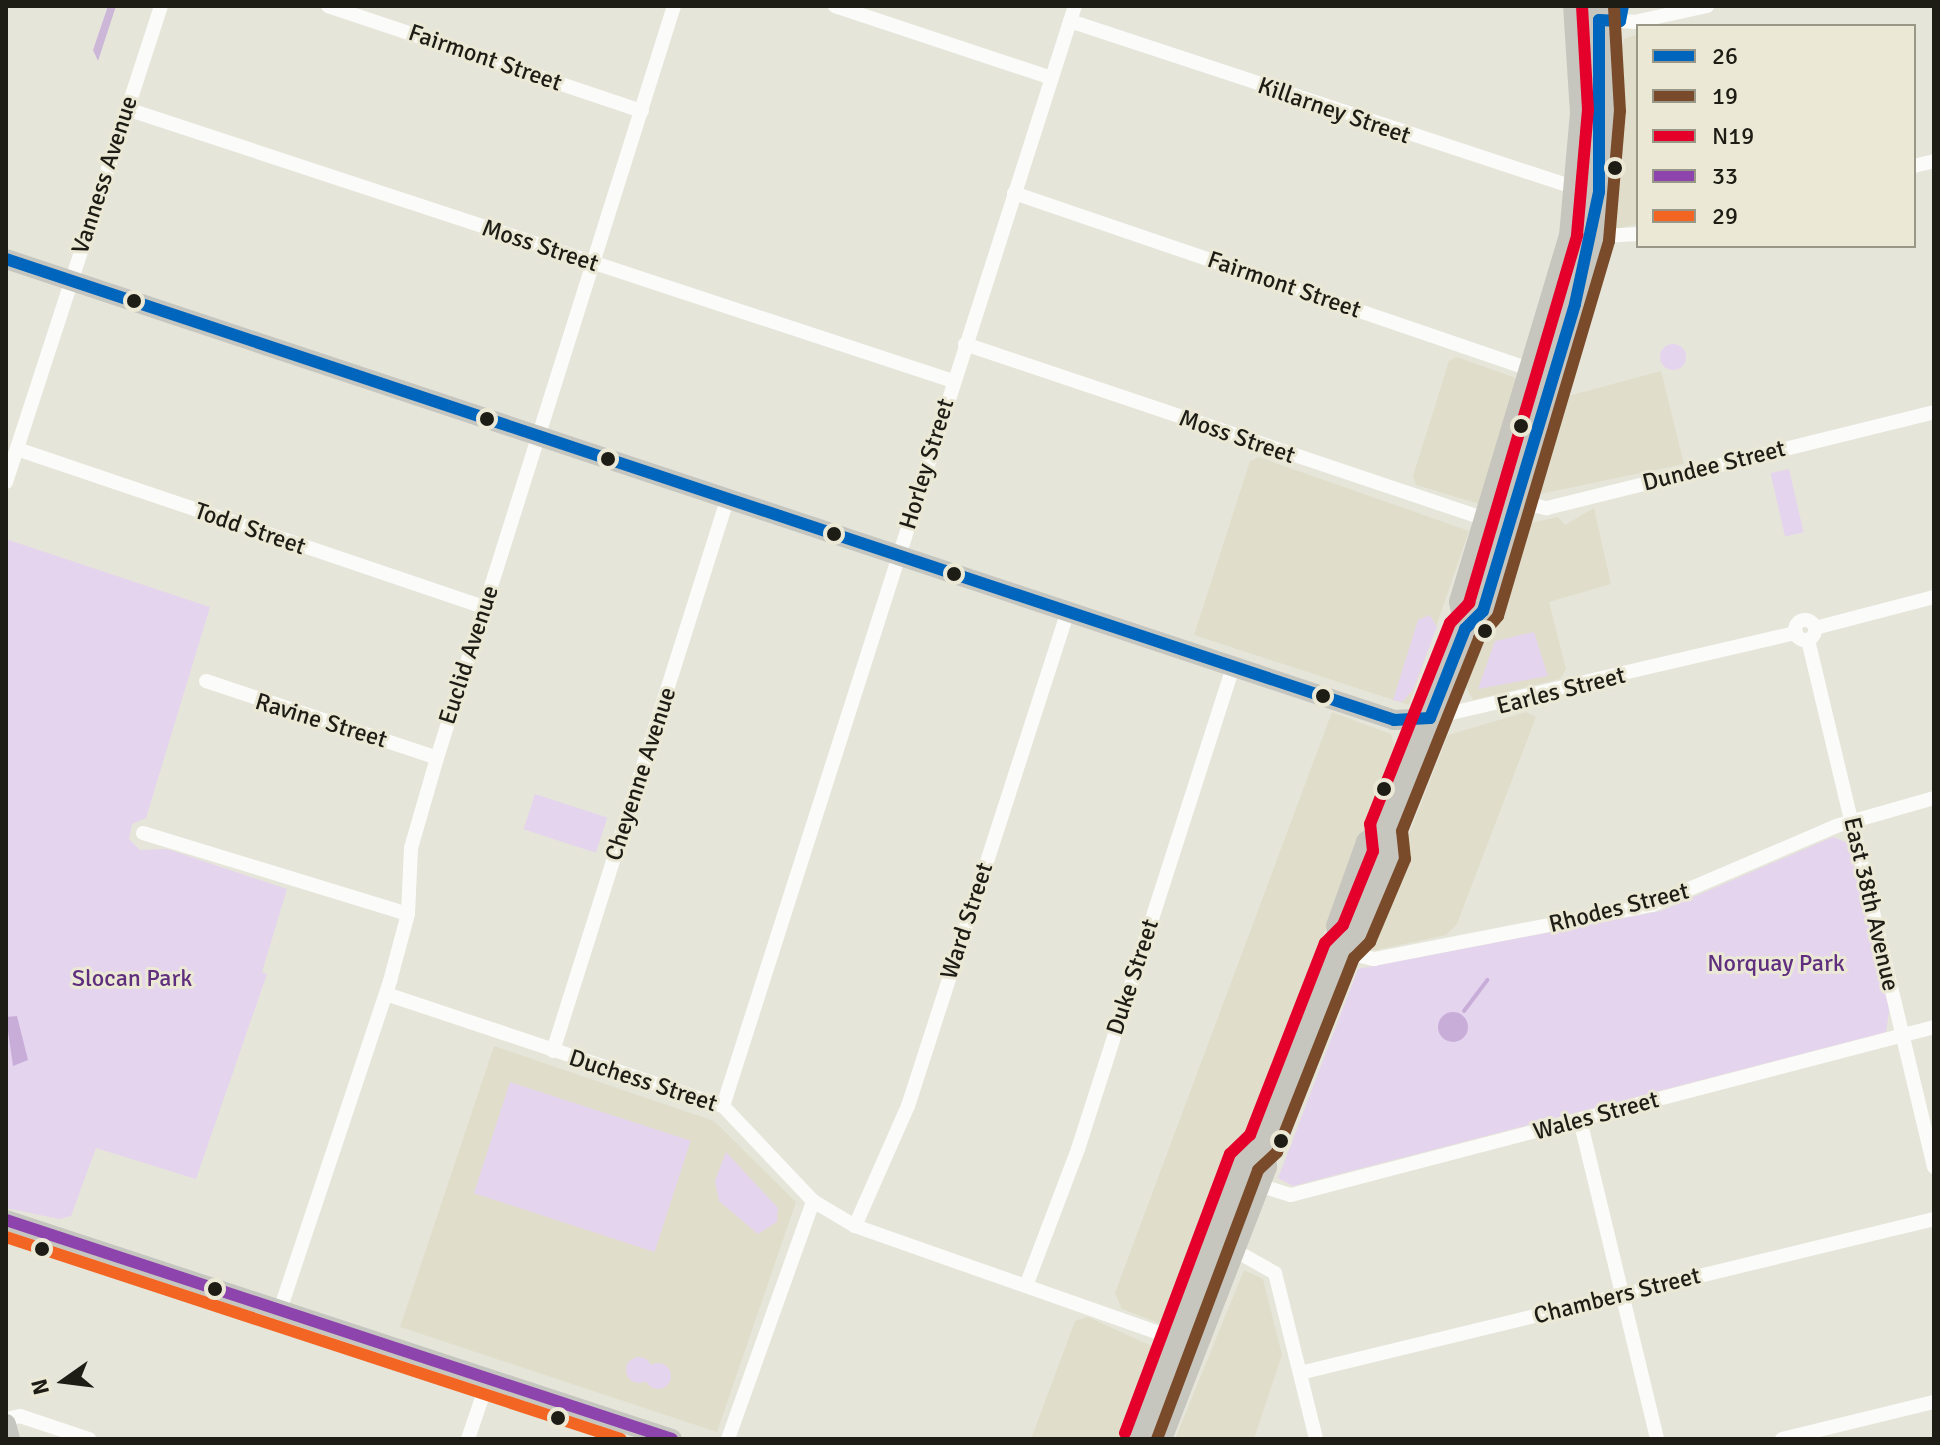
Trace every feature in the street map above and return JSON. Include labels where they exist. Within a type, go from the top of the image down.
[{"type":"main road","points":[[1140,1439],[1178,1340],[1258,1185],[1263,1145],[1339,950],[1356,934],[1390,853],[1385,830],[1465,629],[1460,602],[1498,524],[1543,374],[1593,238],[1575,6]]},
{"type":"main road","points":[[1543,374],[1570,236],[1588,191],[1610,13]]},
{"type":"main road","points":[[1161,1439],[1226,1246],[1245,1160],[1263,1145]]},
{"type":"street","name":"Vanness Avenue","points":[[6,482],[62,278],[127,109],[161,6]]},
{"type":"street","name":"Fairmont Street","points":[[328,6],[642,111]]},
{"type":"street","name":"Euclid Avenue","points":[[281,1307],[386,994],[408,914],[411,848],[437,758],[674,6]]},
{"type":"street","points":[[835,6],[1051,78]]},
{"type":"street","name":"Horley Street","points":[[723,1106],[1075,6]]},
{"type":"street","points":[[1575,6],[1610,13],[1707,6]]},
{"type":"street","name":"Killarney Street","points":[[1070,21],[1588,191]]},
{"type":"street","name":"Moss Street","points":[[127,109],[953,381]]},
{"type":"street","name":"Fairmont Street","points":[[1014,193],[1543,374]]},
{"type":"street","points":[[1570,236],[1593,238],[1636,234]]},
{"type":"street","name":"Earles Street","points":[[6,259],[1400,721],[1430,718],[1806,634],[1934,597]]},
{"type":"street","name":"Moss Street","points":[[965,344],[1498,524]]},
{"type":"street","name":"Dundee Street","points":[[1505,499],[1566,504],[1934,412]]},
{"type":"street","name":"Todd Street","points":[[17,449],[484,607]]},
{"type":"street","name":"Cheyenne Avenue","points":[[553,1051],[728,497]]},
{"type":"street","name":"Ward Street","points":[[855,1226],[908,1106],[1068,611]]},
{"type":"street","name":"East 38th Avenue","points":[[1806,634],[1934,1167]]},
{"type":"street","name":"Duke Street","points":[[1026,1286],[1078,1149],[1233,667]]},
{"type":"street","name":"Ravine Street","points":[[206,681],[437,758]]},
{"type":"street","name":"Rhodes Street","points":[[1339,950],[1374,959],[1652,905],[1851,821],[1934,798]]},
{"type":"street","points":[[143,833],[408,914]]},
{"type":"street","name":"Duchess Street","points":[[386,994],[723,1106],[813,1201],[855,1226],[1178,1340]]},
{"type":"street","name":"Wales Street","points":[[1258,1185],[1291,1195],[1934,1027]]},
{"type":"street","points":[[1580,1120],[1657,1439]]},
{"type":"street","points":[[728,1439],[813,1201]]},
{"type":"street","name":"Chambers Street","points":[[1300,1373],[1934,1219]]},
{"type":"street","points":[[6,1220],[281,1307],[672,1439]]},
{"type":"street","points":[[1226,1246],[1273,1268],[1316,1439]]},
{"type":"street","points":[[468,1439],[489,1377]]},
{"type":"street","points":[[1782,1439],[1934,1402]]},
{"type":"street","points":[[10,1439],[6,1422],[20,1416],[89,1439]]},
{"type":"shaded area","points":[[108,6],[116,6],[98,61],[93,50]]},
{"type":"shaded area","points":[[1636,35],[1636,224],[1616,229],[1606,219],[1614,73],[1624,39]]},
{"type":"shaded area","points":[[1457,357],[1516,378],[1479,504],[1416,485],[1413,476],[1449,361]]},
{"type":"shaded area","points":[[1661,371],[1684,464],[1535,495],[1557,399]]},
{"type":"shaded area","points":[[1259,457],[1469,531],[1409,705],[1194,635],[1250,461]]},
{"type":"shaded area","points":[[1594,508],[1611,584],[1549,602],[1566,669],[1560,679],[1473,700],[1466,687],[1520,525],[1558,517],[1565,525]]},
{"type":"shaded area","points":[[1332,712],[1391,734],[1395,749],[1174,1323],[1164,1325],[1122,1309],[1115,1293]]},
{"type":"shaded area","points":[[1526,712],[1536,717],[1457,924],[1446,935],[1372,951],[1369,936],[1448,735]]},
{"type":"shaded area","points":[[1453,1012],[1464,1016],[1468,1027],[1464,1038],[1453,1042],[1442,1038],[1438,1027],[1442,1016]]},
{"type":"shaded area","points":[[17,1016],[28,1060],[13,1066],[6,1017]]},
{"type":"shaded area","points":[[494,1046],[714,1121],[796,1202],[717,1432],[400,1327]]},
{"type":"shaded area","points":[[1244,1270],[1263,1279],[1282,1355],[1254,1439],[1175,1439]]},
{"type":"shaded area","points":[[1088,1317],[1152,1346],[1119,1439],[1031,1439],[1075,1321]]},
{"type":"green space","points":[[1673,344],[1682,348],[1686,357],[1682,366],[1673,370],[1664,366],[1660,357],[1664,348]]},
{"type":"green space","points":[[1789,469],[1804,532],[1785,537],[1770,473]]},
{"type":"green space","name":"Slocan Park","points":[[6,539],[210,607],[146,818],[132,824],[129,839],[140,850],[167,849],[287,889],[262,972],[267,974],[196,1179],[96,1148],[71,1216],[59,1219],[6,1208]]},
{"type":"green space","points":[[1430,615],[1437,627],[1413,690],[1402,702],[1393,700],[1418,620]]},
{"type":"green space","points":[[1534,632],[1548,676],[1478,689],[1495,641]]},
{"type":"green space","points":[[535,794],[607,817],[596,853],[524,829]]},
{"type":"green space","name":"Norquay Park","points":[[1833,837],[1848,843],[1890,1006],[1886,1032],[1293,1186],[1278,1178],[1358,969],[1661,911]]},
{"type":"green space","points":[[510,1082],[691,1141],[655,1252],[474,1193]]},
{"type":"green space","points":[[726,1152],[778,1208],[777,1222],[758,1234],[719,1201],[715,1181]]},
{"type":"green space","points":[[639,1357],[648,1361],[652,1370],[648,1379],[639,1383],[630,1379],[626,1370],[630,1361]]},
{"type":"green space","points":[[658,1363],[667,1367],[671,1376],[667,1385],[658,1389],[649,1385],[645,1376],[649,1367]]},
{"type":"waterway","points":[[1464,1011],[1487,980]]},
{"type":"transit line","name":"19","points":[[1157,1439],[1258,1170],[1277,1152],[1354,958],[1370,942],[1405,859],[1402,831],[1479,638],[1498,616],[1609,241],[1620,111],[1614,6]]},
{"type":"transit line","name":"26","points":[[1430,718],[1465,629],[1483,611],[1575,304],[1599,192],[1599,20],[1620,21],[1623,6]]},
{"type":"transit line","name":"N19","points":[[1125,1433],[1230,1154],[1250,1135],[1325,943],[1343,925],[1373,851],[1370,824],[1450,623],[1469,603],[1577,235],[1588,110],[1582,7]]},
{"type":"transit line","name":"26","points":[[6,259],[1394,720],[1430,718]]},
{"type":"transit line","name":"33","points":[[6,1220],[672,1439]]},
{"type":"transit line","name":"29","points":[[6,1237],[621,1439]]}]
